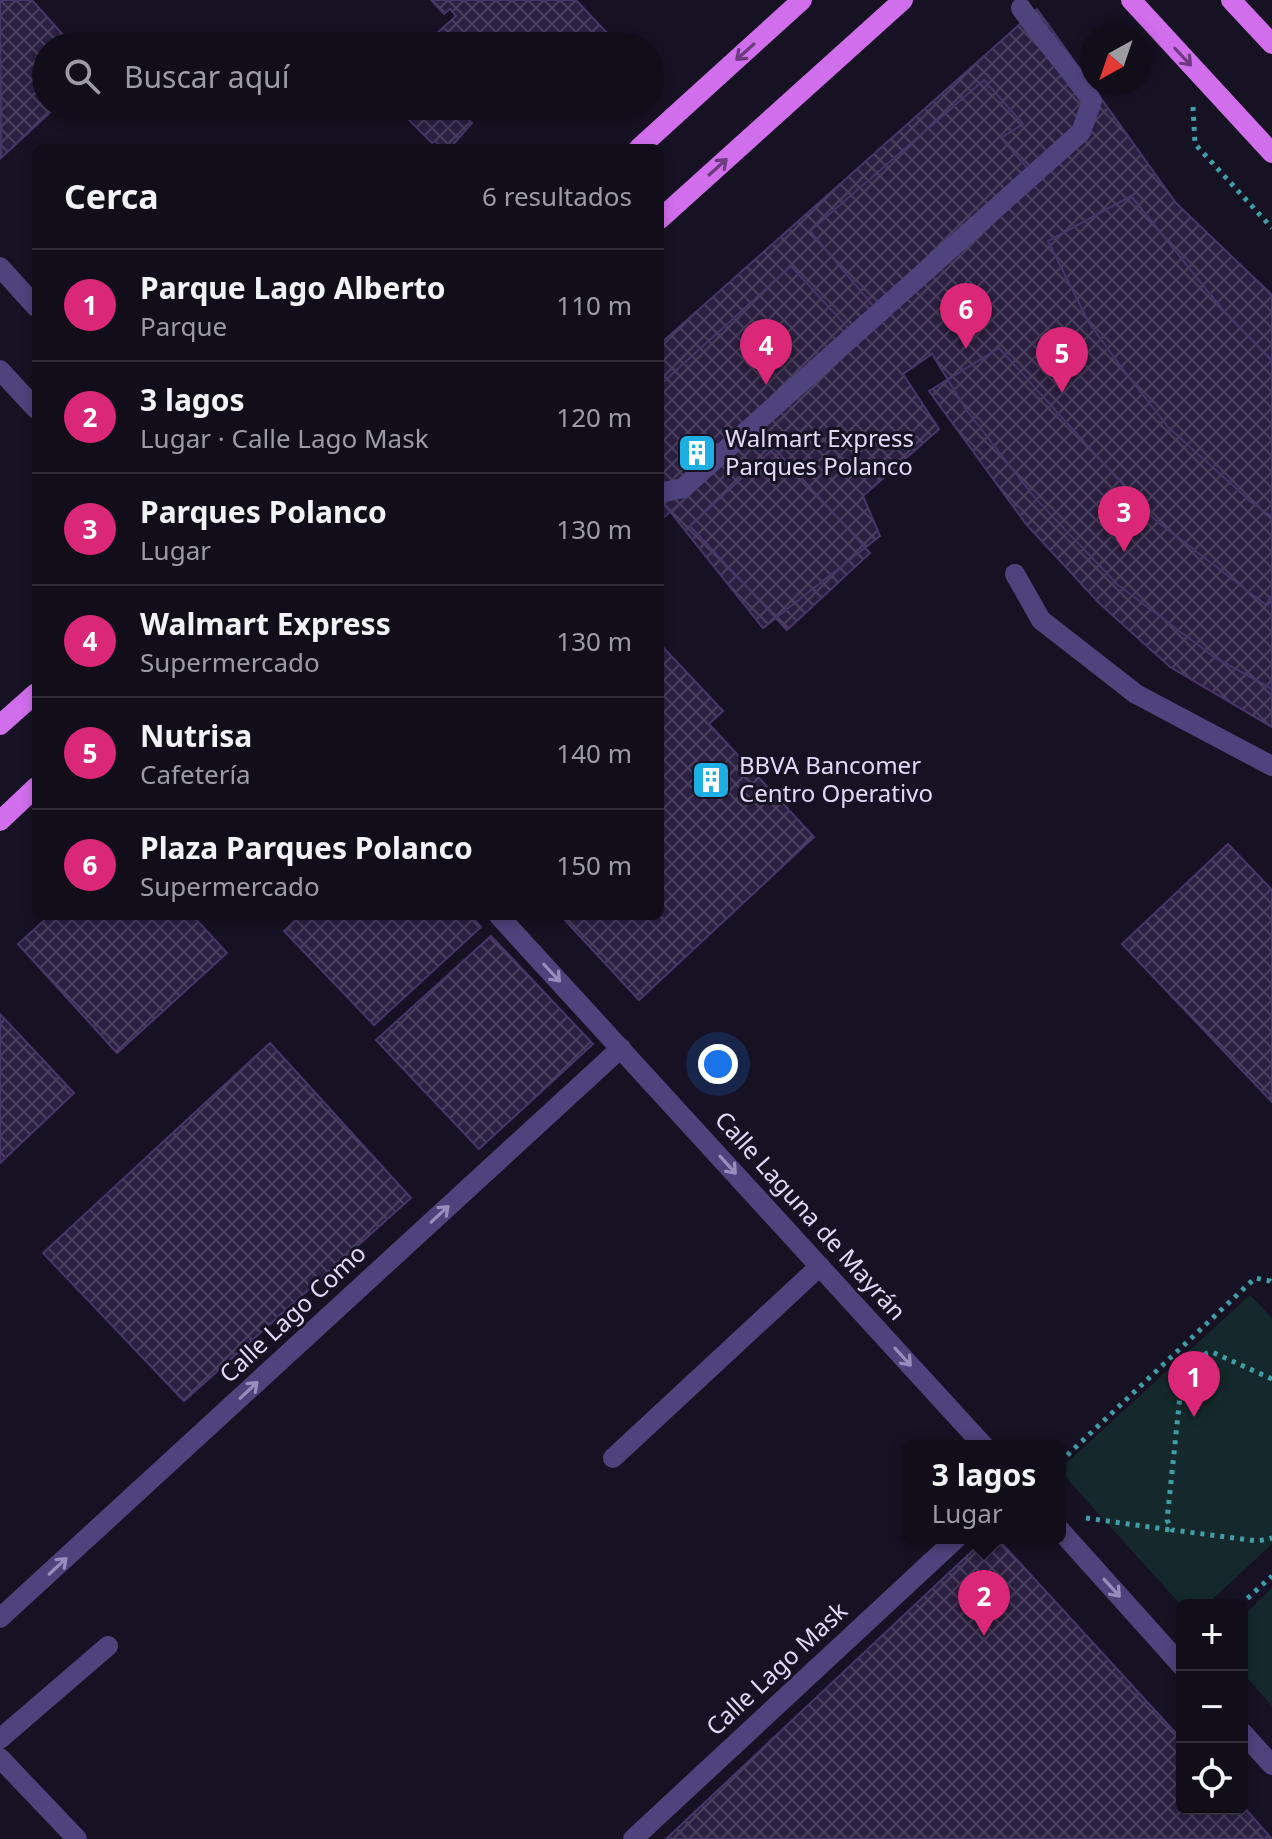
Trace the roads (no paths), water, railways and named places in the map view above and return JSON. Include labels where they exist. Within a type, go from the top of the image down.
[{"type":"main road","points":[[643,144],[802,0]]},
{"type":"main road","points":[[664,215],[903,0]]},
{"type":"main road","points":[[1131,0],[1272,153]]},
{"type":"main road","points":[[1231,0],[1272,44]]},
{"type":"main road","points":[[0,725],[32,697]]},
{"type":"main road","points":[[0,821],[32,791]]},
{"type":"street","points":[[664,492],[683,488],[1081,132],[1092,101],[1021,8]]},
{"type":"street","points":[[0,268],[32,303]]},
{"type":"street","points":[[0,370],[32,405]]},
{"type":"street","points":[[1015,574],[1041,620],[1136,694],[1272,766]]},
{"type":"street","name":"Calle Laguna de Mayrán","points":[[503,920],[979,1440]]},
{"type":"street","name":"Calle Lago Como","points":[[0,1618],[621,1048]]},
{"type":"street","points":[[613,1458],[820,1266]]},
{"type":"street","points":[[1067,1523],[1176,1659]]},
{"type":"street","name":"Calle Lago Mask","points":[[633,1839],[951,1544]]},
{"type":"street","points":[[0,1739],[108,1646]]},
{"type":"street","points":[[1248,1739],[1272,1765]]},
{"type":"street","points":[[0,1758],[77,1839]]},
{"type":"place","name":"Plaza Parques Polanco","points":[[966,349]]},
{"type":"place","name":"Walmart Express","points":[[766,385]]},
{"type":"place","name":"Nutrisa","points":[[1062,393]]},
{"type":"place","name":"Walmart Express Parques Polanco","points":[[697,453]]},
{"type":"place","name":"Parques Polanco","points":[[1124,552]]},
{"type":"place","name":"BBVA Bancomer Centro Operativo","points":[[711,780]]},
{"type":"place","name":"Parque Lago Alberto","points":[[1194,1417]]},
{"type":"place","name":"3 lagos","points":[[984,1636]]}]
